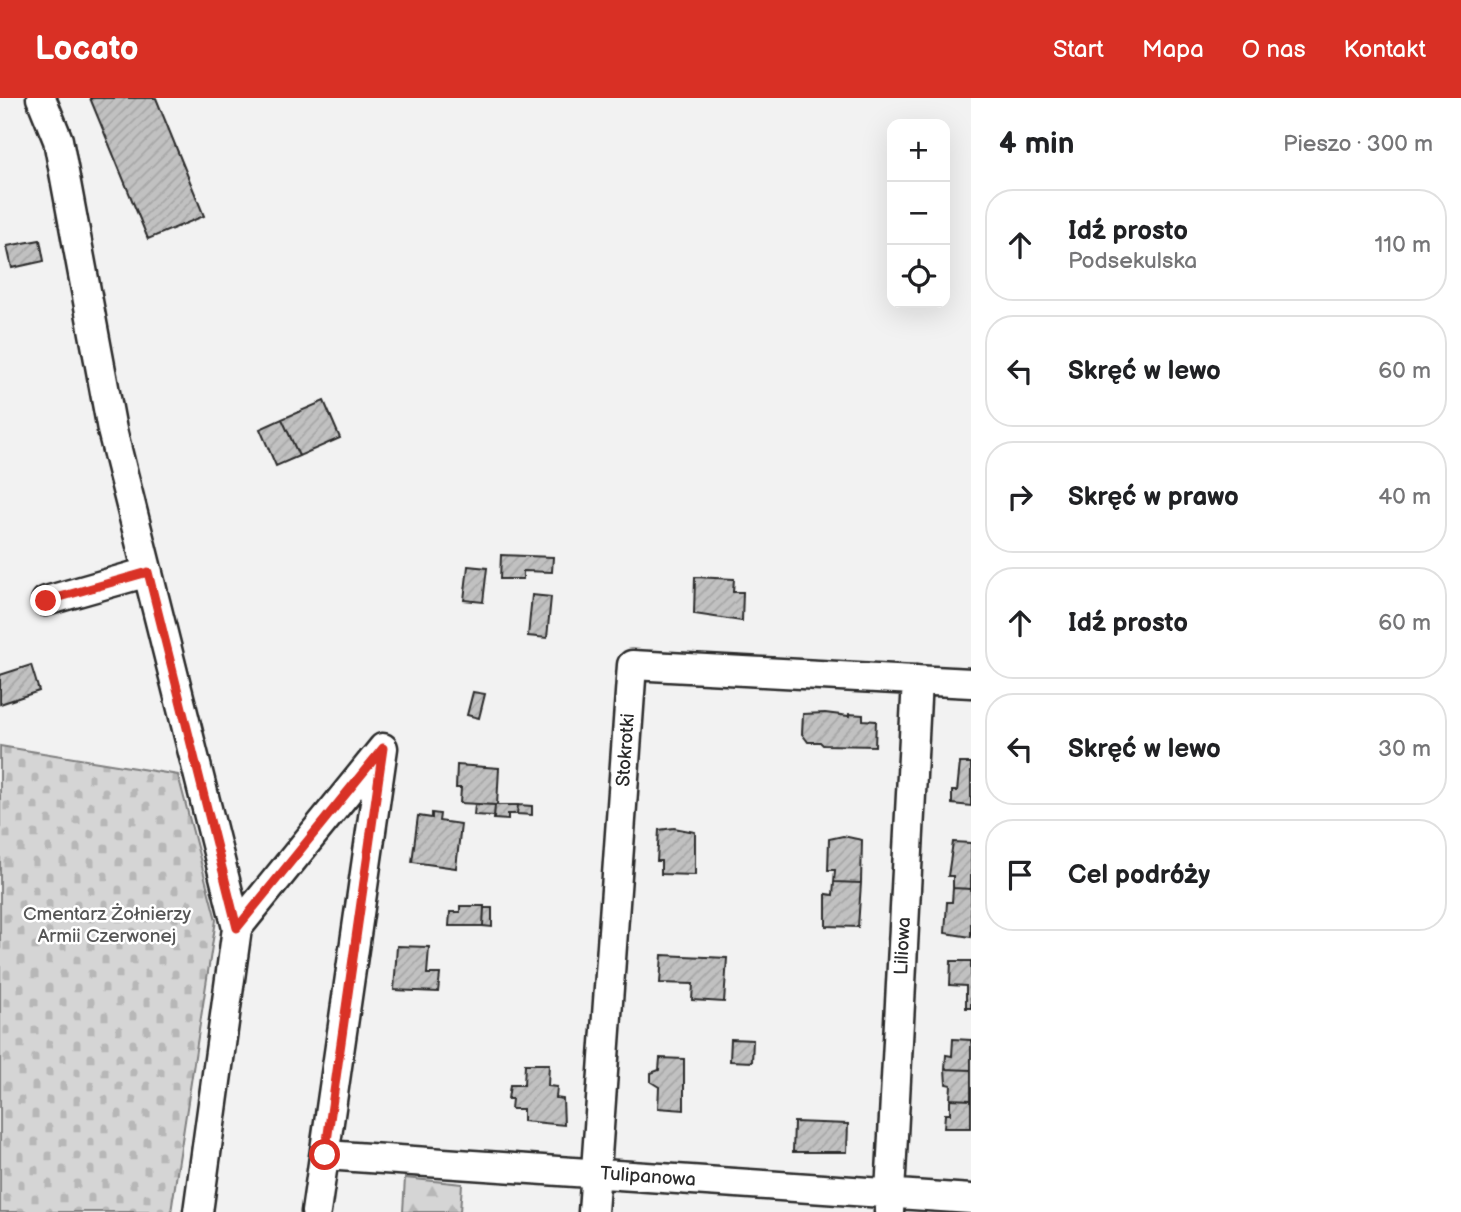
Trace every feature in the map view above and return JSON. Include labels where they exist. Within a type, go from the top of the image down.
[{"type":"street","points":[[41,98],[58,141],[112,430],[237,928],[198,1212]]},
{"type":"street","points":[[46,601],[148,572]]},
{"type":"street","name":"Stokrotki","points":[[596,1173],[632,665],[971,683]]},
{"type":"street","name":"Liliowa","points":[[889,1204],[917,680]]},
{"type":"street","points":[[237,928],[383,748],[316,1212]]},
{"type":"street","name":"Tulipanowa","points":[[325,1155],[596,1173],[889,1204],[971,1199]]},
{"type":"street","points":[[593,1212],[596,1173]]},
{"type":"green space","name":"Cmentarz Żołnierzy Armii Czerwonej","points":[[0,746],[178,775],[216,920],[171,1212],[0,1212]]},
{"type":"green space","points":[[405,1178],[462,1184],[460,1212],[403,1212]]},
{"type":"building","points":[[90,98],[156,98],[204,216],[148,239]]},
{"type":"building","points":[[40,240],[44,261],[12,268],[7,246]]},
{"type":"building","points":[[324,401],[340,438],[299,456],[282,419]]},
{"type":"building","points":[[282,419],[299,456],[276,466],[260,429]]},
{"type":"building","points":[[501,555],[553,557],[552,572],[523,571],[523,579],[500,579]]},
{"type":"building","points":[[468,566],[487,568],[483,602],[464,600]]},
{"type":"building","points":[[695,577],[734,579],[733,592],[743,592],[742,621],[694,614]]},
{"type":"building","points":[[532,595],[551,597],[547,638],[528,636]]},
{"type":"building","points":[[31,665],[39,691],[0,704],[0,675]]},
{"type":"building","points":[[473,692],[485,694],[479,718],[467,715]]},
{"type":"building","points":[[803,714],[863,715],[863,720],[876,721],[875,746],[823,745],[820,742],[808,742],[802,734]]},
{"type":"building","points":[[960,763],[971,763],[971,806],[952,804],[952,791],[957,791]]},
{"type":"building","points":[[457,765],[499,768],[497,805],[460,803],[461,788],[456,788]]},
{"type":"building","points":[[475,804],[495,805],[494,816],[474,815]]},
{"type":"building","points":[[495,805],[518,805],[517,814],[508,814],[508,820],[494,819]]},
{"type":"building","points":[[518,805],[532,806],[532,815],[517,814]]},
{"type":"building","points":[[432,813],[440,814],[439,821],[461,824],[456,868],[412,862],[418,816],[432,818]]},
{"type":"building","points":[[674,828],[695,832],[695,875],[661,874],[661,861],[657,861],[659,830]]},
{"type":"building","points":[[843,836],[862,840],[861,883],[834,882],[835,870],[828,870],[829,839]]},
{"type":"building","points":[[953,842],[971,843],[971,889],[953,888],[953,876],[948,876]]},
{"type":"building","points":[[834,882],[861,883],[858,927],[826,926],[826,894],[833,895]]},
{"type":"building","points":[[953,888],[971,889],[971,937],[945,933],[947,902],[952,902]]},
{"type":"building","points":[[460,906],[484,906],[483,926],[449,926],[450,912],[460,912]]},
{"type":"building","points":[[484,908],[492,908],[492,927],[483,926]]},
{"type":"building","points":[[397,946],[429,947],[427,974],[440,974],[438,992],[394,990]]},
{"type":"building","points":[[662,955],[727,958],[724,1002],[692,1000],[693,984],[660,983]]},
{"type":"building","points":[[951,961],[971,961],[971,1008],[966,1008],[966,986],[950,985]]},
{"type":"building","points":[[731,1039],[753,1040],[752,1062],[730,1061]]},
{"type":"building","points":[[953,1039],[971,1040],[971,1070],[945,1069],[946,1055],[952,1056]]},
{"type":"building","points":[[660,1058],[684,1059],[684,1110],[658,1108],[659,1087],[651,1082],[651,1073],[659,1070]]},
{"type":"building","points":[[525,1064],[549,1064],[548,1086],[557,1087],[556,1098],[563,1099],[564,1125],[523,1121],[523,1109],[511,1109],[512,1099],[508,1099],[510,1085],[524,1085]]},
{"type":"building","points":[[945,1069],[971,1070],[971,1100],[950,1099],[951,1085],[946,1084]]},
{"type":"building","points":[[950,1099],[971,1100],[971,1128],[944,1128],[945,1114],[950,1114]]},
{"type":"building","points":[[794,1122],[848,1124],[847,1152],[793,1152]]},
{"type":"route","points":[[46,601],[148,572],[237,928],[383,748],[325,1155]]}]
